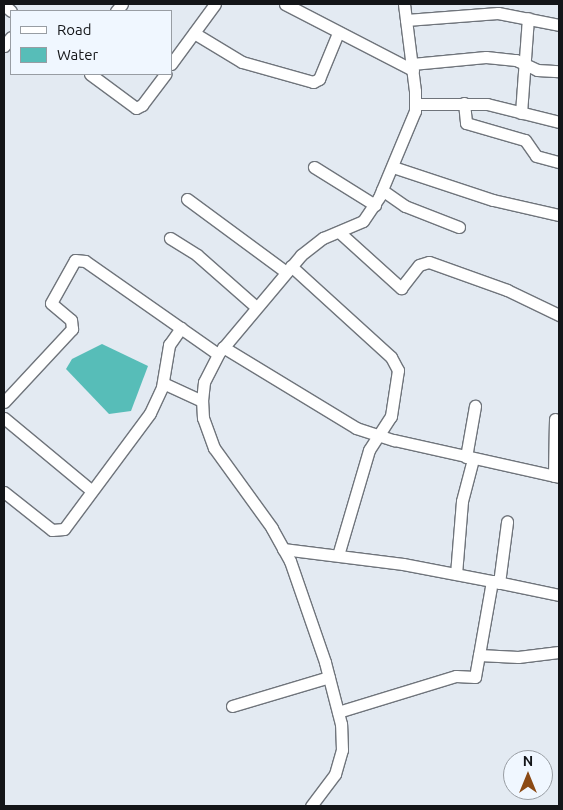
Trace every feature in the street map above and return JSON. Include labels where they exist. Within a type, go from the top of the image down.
[{"type":"street","points":[[172,63],[213,4]]},
{"type":"street","points":[[285,4],[338,33],[413,67],[486,57],[524,64],[537,70],[559,71]]},
{"type":"street","points":[[311,806],[336,774],[342,750],[338,712],[308,609],[283,549],[250,494],[214,448],[202,418],[204,382],[220,350],[311,245],[363,221],[382,190],[410,129],[415,104],[413,67],[404,4]]},
{"type":"street","points":[[406,20],[506,9],[528,18],[559,25]]},
{"type":"street","points":[[520,112],[528,18]]},
{"type":"street","points":[[194,33],[242,62],[313,82],[319,79],[338,33]]},
{"type":"street","points":[[91,75],[136,108],[142,105],[164,75]]},
{"type":"street","points":[[415,104],[464,102],[488,104],[559,122]]},
{"type":"street","points":[[464,102],[466,124],[525,140],[536,156],[559,162]]},
{"type":"street","points":[[314,167],[374,205]]},
{"type":"street","points":[[393,167],[494,200],[559,215]]},
{"type":"street","points":[[382,190],[406,206],[458,227]]},
{"type":"street","points":[[187,199],[289,269],[397,364],[394,404],[387,424],[376,436],[369,450],[338,555]]},
{"type":"street","points":[[338,232],[401,288],[419,265],[429,262],[507,290],[559,314]]},
{"type":"street","points":[[170,238],[197,255],[256,307]]},
{"type":"street","points":[[4,402],[72,329],[71,320],[51,303],[75,260],[85,261],[180,328],[338,420],[376,436],[557,477],[555,419]]},
{"type":"street","points":[[4,492],[52,530],[58,531],[70,523],[150,413],[164,383],[169,345],[180,328]]},
{"type":"street","points":[[164,383],[202,401]]},
{"type":"street","points":[[456,574],[462,501],[470,458],[476,406]]},
{"type":"street","points":[[4,418],[92,491]]},
{"type":"street","points":[[338,712],[456,676],[476,677],[507,522]]},
{"type":"street","points":[[283,549],[338,555],[456,574],[559,595]]},
{"type":"street","points":[[479,655],[518,658],[559,652]]},
{"type":"street","points":[[232,706],[329,677]]},
{"type":"water","points":[[102,344],[148,366],[131,411],[109,414],[66,369],[72,359]]}]
